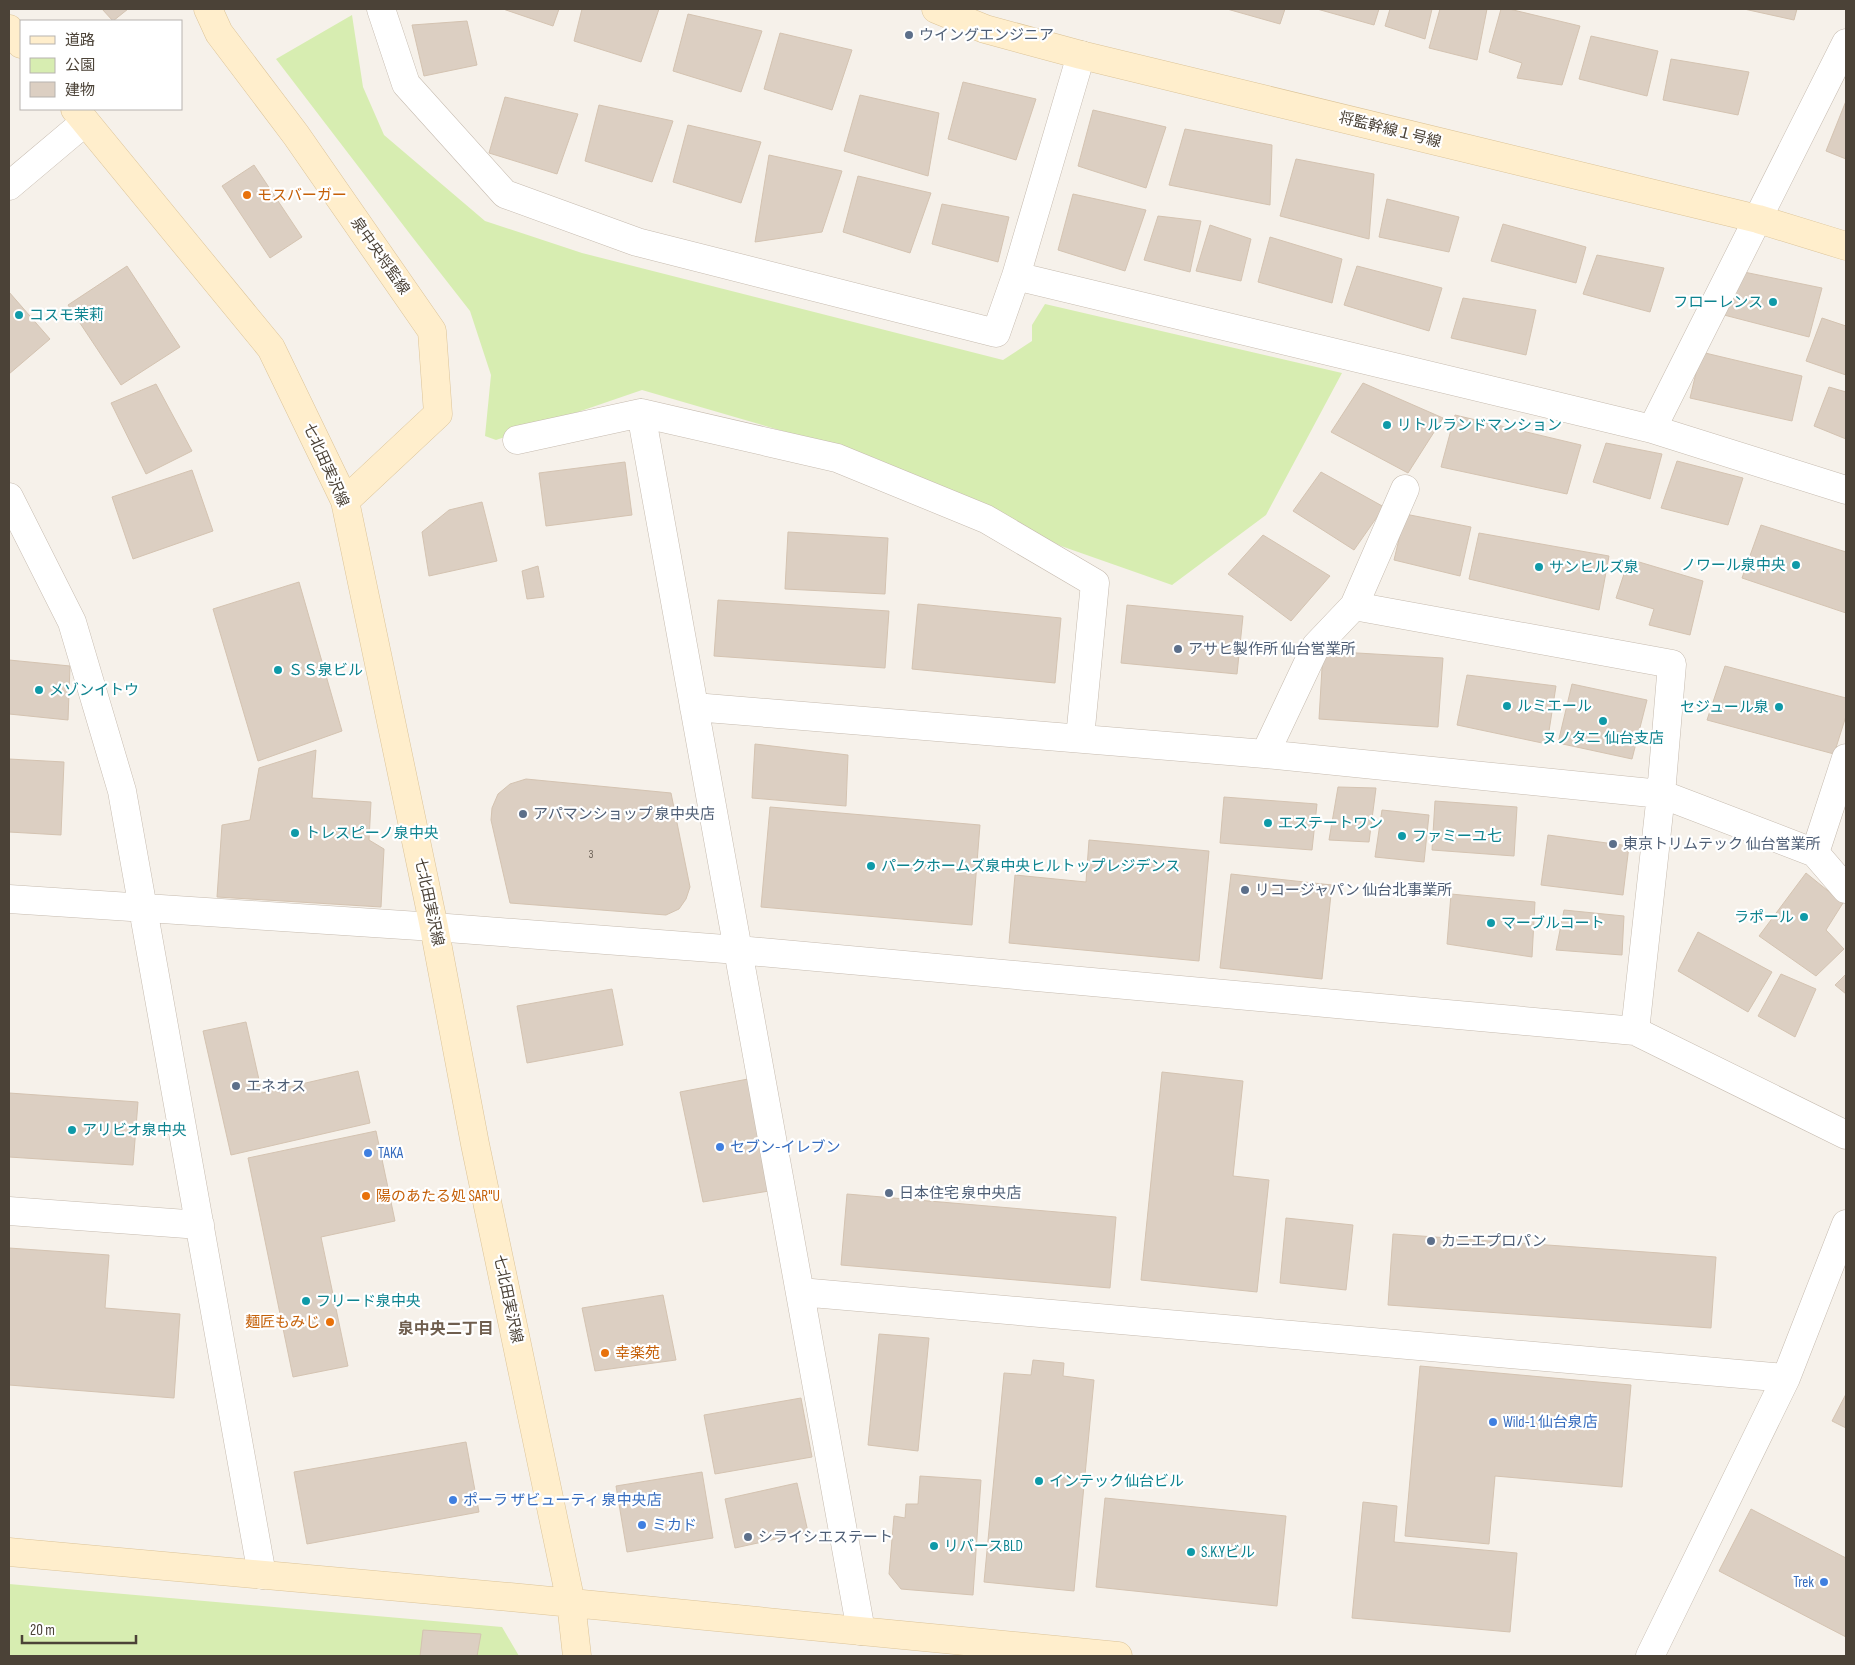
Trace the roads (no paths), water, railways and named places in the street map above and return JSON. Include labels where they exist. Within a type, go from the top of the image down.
[{"type":"street","name":"泉中央将監線","points":[[208,9],[219,33],[296,135],[432,331],[438,414],[344,502]]},
{"type":"street","points":[[381,9],[406,84],[505,194],[636,242],[996,333],[1016,276],[1081,55]]},
{"type":"street","name":"将監幹線１号線","points":[[936,9],[984,29],[1081,55],[1758,219],[1846,246]]},
{"type":"street","points":[[9,29],[20,43]]},
{"type":"street","points":[[1652,429],[1846,43]]},
{"type":"street","name":"七北田実沢線","points":[[80,115],[271,348],[344,502],[434,927],[475,1144],[571,1603],[577,1656]]},
{"type":"street","points":[[9,186],[80,115]]},
{"type":"street","points":[[1016,276],[1652,429],[1846,490]]},
{"type":"street","points":[[517,440],[641,413],[838,458],[986,519],[1095,584],[1080,738]]},
{"type":"street","points":[[641,413],[861,1631]]},
{"type":"street","points":[[1265,754],[1316,646],[1354,606],[1405,489]]},
{"type":"street","points":[[9,496],[72,622],[122,791],[262,1575]]},
{"type":"street","points":[[1354,606],[1672,664],[1661,794],[1635,1031]]},
{"type":"street","points":[[694,707],[1265,754],[1661,794],[1815,853],[1846,889]]},
{"type":"street","points":[[1815,853],[1846,758]]},
{"type":"street","points":[[9,899],[434,927],[738,950],[1635,1031],[1846,1135]]},
{"type":"street","points":[[9,1211],[200,1225]]},
{"type":"street","points":[[1650,1656],[1786,1378],[1846,1224]]},
{"type":"street","points":[[800,1292],[1786,1378]]},
{"type":"street","points":[[9,1552],[571,1603],[1118,1656]]},
{"type":"place","name":"ウイングエンジニア","points":[[909,35]]},
{"type":"place","name":"モスバーガー","points":[[247,195]]},
{"type":"place","name":"フローレンス","points":[[1773,302]]},
{"type":"place","name":"コスモ茉莉","points":[[19,315]]},
{"type":"place","name":"リトルランドマンション","points":[[1387,425]]},
{"type":"place","name":"ノワール泉中央","points":[[1796,565]]},
{"type":"place","name":"サンヒルズ泉","points":[[1539,567]]},
{"type":"place","name":"アサヒ製作所 仙台営業所","points":[[1178,649]]},
{"type":"place","name":"ＳＳ泉ビル","points":[[278,670]]},
{"type":"place","name":"メゾンイトウ","points":[[39,690]]},
{"type":"place","name":"ルミエール","points":[[1507,706]]},
{"type":"place","name":"セジュール泉","points":[[1779,707]]},
{"type":"place","name":"ヌノタニ 仙台支店","points":[[1603,721]]},
{"type":"place","name":"アパマンショップ 泉中央店","points":[[523,814]]},
{"type":"place","name":"エステートワン","points":[[1268,823]]},
{"type":"place","name":"トレスピーノ泉中央","points":[[295,833]]},
{"type":"place","name":"ファミーユ七","points":[[1402,836]]},
{"type":"place","name":"東京トリムテック 仙台営業所","points":[[1613,844]]},
{"type":"place","name":"パークホームズ泉中央ヒルトップレジデンス","points":[[871,866]]},
{"type":"place","name":"リコージャパン 仙台北事業所","points":[[1245,890]]},
{"type":"place","name":"ラポール","points":[[1804,917]]},
{"type":"place","name":"マーブルコート","points":[[1491,923]]},
{"type":"place","name":"エネオス","points":[[236,1086]]},
{"type":"place","name":"アリビオ泉中央","points":[[72,1130]]},
{"type":"place","name":"セブン-イレブン","points":[[720,1147]]},
{"type":"place","name":"TAKA","points":[[368,1153]]},
{"type":"place","name":"日本住宅 泉中央店","points":[[889,1193]]},
{"type":"place","name":"陽のあたる処 SAR\"U","points":[[366,1196]]},
{"type":"place","name":"カニエプロパン","points":[[1431,1241]]},
{"type":"place","name":"フリード泉中央","points":[[306,1301]]},
{"type":"place","name":"麺匠もみじ","points":[[330,1322]]},
{"type":"place","name":"幸楽苑","points":[[605,1353]]},
{"type":"place","name":"Wild-1 仙台泉店","points":[[1493,1422]]},
{"type":"place","name":"インテック仙台ビル","points":[[1039,1481]]},
{"type":"place","name":"ポーラ ザビューティ 泉中央店","points":[[453,1500]]},
{"type":"place","name":"ミカド","points":[[642,1525]]},
{"type":"place","name":"シライシエステート","points":[[748,1537]]},
{"type":"place","name":"リバースBLD","points":[[934,1546]]},
{"type":"place","name":"S.K.Yビル","points":[[1191,1552]]},
{"type":"place","name":"Trek","points":[[1824,1582]]},
{"type":"district","name":"泉中央二丁目","points":[[446,1329]]}]
